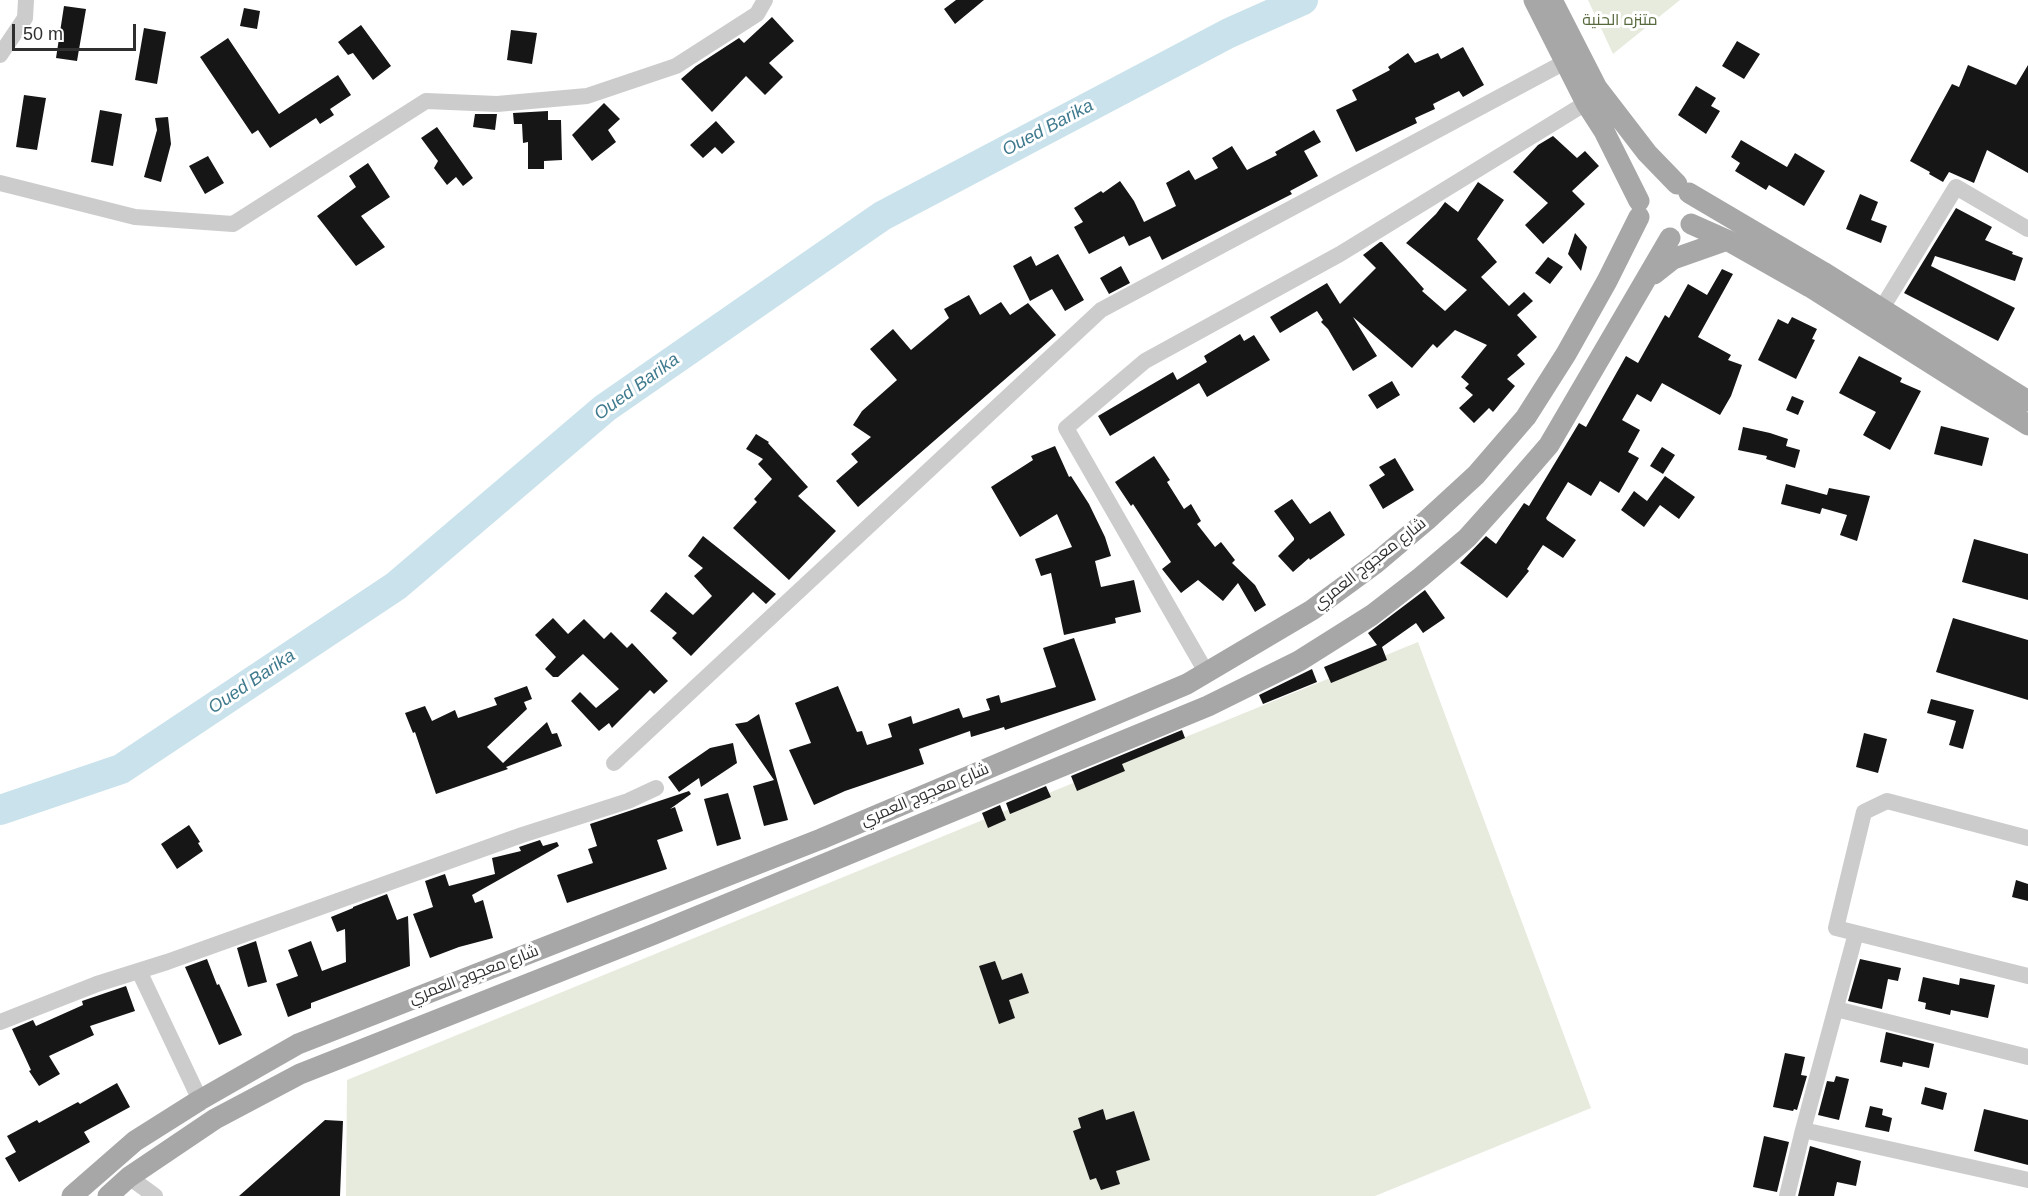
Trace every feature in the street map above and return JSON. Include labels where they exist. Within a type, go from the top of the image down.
[{"type":"main road","points":[[1534,0],[1552,12],[1596,88],[1647,153],[1683,188],[1694,205],[1691,224],[1678,235],[1662,238],[1648,231],[1604,131],[1586,104],[1565,62],[1552,12]]},
{"type":"main road","points":[[1639,209],[1644,193],[1659,183],[1683,188],[1882,308],[2028,401]]},
{"type":"main road","name":"شارع معجوج العمري","points":[[72,1196],[135,1142],[200,1100],[298,1044],[821,839],[1187,684],[1312,610],[1377,563],[1476,475],[1526,417],[1601,291],[1639,209]]},
{"type":"main road","points":[[1691,224],[1727,240],[1810,287],[2028,425]]},
{"type":"main road","name":"شارع معجوج العمري","points":[[108,1196],[129,1177],[215,1119],[300,1074],[652,935],[1208,706],[1299,661],[1372,615],[1467,538],[1549,445],[1670,238]]},
{"type":"main road","points":[[1647,280],[1673,259],[1727,240]]},
{"type":"street","points":[[0,55],[25,18],[26,0]]},
{"type":"street","points":[[0,183],[135,217],[233,224],[426,101],[498,104],[587,96],[676,66],[757,14],[765,0]]},
{"type":"street","points":[[614,763],[674,710],[1101,310],[1565,62]]},
{"type":"street","points":[[1206,672],[1066,428],[1145,361],[1340,254],[1586,104]]},
{"type":"street","points":[[1882,308],[1956,187],[2028,229]]},
{"type":"street","points":[[0,1022],[97,984],[522,835],[628,801],[656,788]]},
{"type":"street","points":[[2028,838],[1887,801],[1864,812],[1836,928],[2028,976]]},
{"type":"street","points":[[1787,1196],[1856,933]]},
{"type":"street","points":[[139,971],[200,1100]]},
{"type":"street","points":[[1836,1009],[2028,1057]]},
{"type":"street","points":[[1803,1130],[2028,1180]]},
{"type":"street","points":[[129,1177],[155,1196]]},
{"type":"green space","name":"متنزه الحنية","points":[[1588,0],[1680,0],[1613,54]]},
{"type":"green space","points":[[1418,642],[1591,1108],[1375,1196],[346,1196],[347,1080]]},
{"type":"building","points":[[956,0],[984,0],[955,24],[944,9]]},
{"type":"building","points":[[64,6],[86,9],[77,61],[56,58]]},
{"type":"building","points":[[244,8],[260,11],[257,29],[240,26]]},
{"type":"building","points":[[772,17],[794,41],[769,63],[783,77],[765,95],[746,76],[712,112],[681,79],[696,66],[739,38],[744,43]]},
{"type":"building","points":[[361,25],[391,66],[373,80],[353,53],[348,55],[338,42]]},
{"type":"building","points":[[144,28],[166,32],[157,84],[135,80]]},
{"type":"building","points":[[511,30],[537,33],[532,64],[507,60]]},
{"type":"building","points":[[228,38],[279,114],[338,75],[351,95],[330,109],[334,115],[320,124],[316,118],[270,148],[258,130],[252,134],[200,57]]},
{"type":"building","points":[[1737,41],[1760,54],[1744,79],[1722,66]]},
{"type":"building","points":[[1463,47],[1484,85],[1463,97],[1459,91],[1433,104],[1435,109],[1415,118],[1417,123],[1356,152],[1336,110],[1357,100],[1352,90],[1390,70],[1388,67],[1408,53],[1415,63],[1438,53],[1441,59]]},
{"type":"building","points":[[1968,65],[2016,85],[2028,65],[2028,173],[1987,150],[1974,183],[1949,172],[1943,182],[1910,161],[1952,84],[1959,87]]},
{"type":"building","points":[[1696,86],[1716,98],[1711,106],[1720,111],[1706,134],[1678,115]]},
{"type":"building","points":[[24,95],[46,98],[37,150],[16,147]]},
{"type":"building","points":[[604,103],[620,119],[608,130],[616,142],[592,161],[572,135]]},
{"type":"building","points":[[100,110],[122,114],[113,166],[91,162]]},
{"type":"building","points":[[548,111],[548,120],[561,120],[562,160],[544,161],[544,169],[528,169],[528,142],[523,143],[522,124],[514,124],[513,113]]},
{"type":"building","points":[[475,114],[497,114],[495,130],[473,127]]},
{"type":"building","points":[[168,117],[171,144],[161,182],[144,177],[157,130],[155,118]]},
{"type":"building","points":[[716,121],[735,142],[722,154],[715,147],[703,158],[690,145]]},
{"type":"building","points":[[437,127],[473,178],[463,186],[456,177],[447,185],[434,168],[438,161],[421,138]]},
{"type":"building","points":[[1314,130],[1321,142],[1304,151],[1318,176],[1290,191],[1292,194],[1162,260],[1150,236],[1129,246],[1124,236],[1089,254],[1074,227],[1083,222],[1074,208],[1120,181],[1134,201],[1144,222],[1176,206],[1166,183],[1189,170],[1195,180],[1218,168],[1212,158],[1232,146],[1247,170],[1277,155],[1275,152]]},
{"type":"building","points":[[1553,136],[1577,158],[1585,151],[1599,166],[1572,191],[1585,204],[1543,244],[1525,225],[1548,203],[1513,172],[1538,145]]},
{"type":"building","points":[[1741,140],[1787,167],[1795,153],[1825,171],[1804,206],[1769,185],[1766,190],[1735,171],[1740,163],[1731,157]]},
{"type":"building","points":[[208,156],[224,183],[205,194],[189,166]]},
{"type":"building","points":[[368,163],[390,197],[361,216],[385,247],[356,266],[317,216],[356,187],[349,176]]},
{"type":"building","points":[[1478,182],[1504,200],[1477,239],[1497,262],[1481,277],[1509,306],[1524,292],[1533,301],[1517,315],[1537,337],[1517,355],[1525,364],[1507,379],[1515,386],[1493,412],[1489,408],[1474,423],[1459,408],[1473,395],[1465,388],[1469,384],[1461,377],[1487,345],[1455,330],[1437,348],[1433,344],[1412,368],[1353,317],[1377,356],[1353,371],[1328,329],[1321,322],[1323,320],[1317,311],[1280,333],[1270,317],[1327,283],[1340,304],[1376,268],[1363,255],[1380,242],[1424,289],[1422,291],[1445,311],[1467,290],[1406,243],[1445,202],[1458,212]]},
{"type":"building","points":[[1860,194],[1878,202],[1871,220],[1887,226],[1881,243],[1846,229]]},
{"type":"building","points":[[1956,208],[1992,227],[1985,240],[2023,258],[2015,281],[1935,256],[1931,266],[2015,308],[1998,341],[1904,293]]},
{"type":"building","points":[[1575,233],[1587,247],[1581,271],[1568,254]]},
{"type":"building","points":[[1058,254],[1084,300],[1065,311],[1052,289],[1030,301],[1013,266],[1031,256],[1036,266]]},
{"type":"building","points":[[1548,257],[1563,267],[1550,284],[1535,273]]},
{"type":"building","points":[[1121,266],[1130,283],[1109,294],[1100,278]]},
{"type":"building","points":[[1722,269],[1733,274],[1698,337],[1731,355],[1728,360],[1742,365],[1731,396],[1720,415],[1662,383],[1651,402],[1637,394],[1622,420],[1640,430],[1628,452],[1639,458],[1619,493],[1600,481],[1591,496],[1568,482],[1546,518],[1576,540],[1563,558],[1543,545],[1527,569],[1529,571],[1507,598],[1460,563],[1486,536],[1496,544],[1524,503],[1529,506],[1579,423],[1586,427],[1626,356],[1638,363],[1665,315],[1669,318],[1688,284],[1707,295]]},
{"type":"building","points":[[969,295],[980,315],[1001,302],[1010,315],[1028,303],[1056,335],[858,507],[836,481],[858,462],[851,454],[871,437],[853,425],[862,411],[897,380],[870,349],[893,329],[911,350],[949,318],[944,309]]},
{"type":"building","points":[[1792,317],[1817,329],[1812,339],[1815,340],[1796,379],[1758,360],[1778,319],[1788,324]]},
{"type":"building","points":[[1240,334],[1244,341],[1254,335],[1270,360],[1207,397],[1199,383],[1110,436],[1098,416],[1173,372],[1177,380],[1207,362],[1204,356]]},
{"type":"building","points":[[1859,356],[1902,378],[1900,382],[1921,391],[1890,450],[1863,435],[1876,412],[1839,393]]},
{"type":"building","points":[[1392,381],[1400,395],[1377,409],[1368,395]]},
{"type":"building","points":[[1792,396],[1804,401],[1798,415],[1786,410]]},
{"type":"building","points":[[1941,426],[1989,438],[1982,466],[1934,454]]},
{"type":"building","points":[[1743,427],[1788,439],[1786,446],[1800,450],[1795,468],[1766,459],[1767,456],[1738,450]]},
{"type":"building","points":[[756,434],[769,442],[808,487],[798,496],[836,531],[789,580],[733,528],[757,502],[754,499],[772,479],[758,464],[763,459],[746,449]]},
{"type":"building","points":[[1055,446],[1069,477],[1071,476],[1089,504],[1105,537],[1111,556],[1095,561],[1101,587],[1134,580],[1141,612],[1115,618],[1116,623],[1064,635],[1051,573],[1041,576],[1035,559],[1072,547],[1057,514],[1020,537],[991,487],[1033,460],[1031,456]]},
{"type":"building","points":[[1662,447],[1675,455],[1663,474],[1650,466]]},
{"type":"building","points":[[1154,456],[1170,480],[1167,482],[1184,509],[1191,504],[1201,521],[1197,524],[1215,547],[1221,542],[1235,560],[1232,563],[1255,585],[1266,605],[1255,612],[1238,583],[1223,601],[1198,580],[1181,593],[1162,569],[1171,562],[1133,504],[1131,506],[1115,482]]},
{"type":"building","points":[[1395,458],[1414,490],[1383,509],[1369,485],[1385,475],[1379,467]]},
{"type":"building","points":[[1665,476],[1695,497],[1679,519],[1660,505],[1644,527],[1621,510],[1634,491],[1647,501]]},
{"type":"building","points":[[1786,484],[1827,495],[1829,488],[1870,496],[1857,541],[1840,535],[1847,515],[1822,508],[1820,514],[1781,504]]},
{"type":"building","points":[[1292,499],[1310,524],[1330,511],[1345,535],[1310,560],[1309,558],[1293,572],[1278,556],[1294,538],[1274,511]]},
{"type":"building","points":[[703,536],[776,594],[766,604],[753,592],[691,656],[672,638],[677,633],[650,611],[666,592],[693,615],[712,596],[694,576],[703,568],[688,556]]},
{"type":"building","points":[[1974,539],[2028,554],[2028,600],[1962,582]]},
{"type":"building","points":[[1425,590],[1445,618],[1423,633],[1416,623],[1382,647],[1387,660],[1331,683],[1324,667],[1377,645],[1368,633]]},
{"type":"building","points":[[553,618],[568,634],[584,619],[604,639],[611,632],[627,648],[632,643],[668,681],[654,694],[650,690],[612,728],[609,723],[599,731],[571,701],[580,692],[596,708],[619,689],[583,654],[558,677],[553,677],[545,669],[556,657],[535,635]]},
{"type":"building","points":[[1953,618],[2028,640],[2028,700],[1936,672]]},
{"type":"building","points":[[1074,638],[1096,700],[1005,730],[1004,727],[971,737],[970,731],[919,749],[924,764],[845,791],[814,805],[789,750],[811,743],[795,703],[838,686],[857,732],[862,731],[867,745],[892,737],[888,724],[911,716],[913,724],[959,708],[963,718],[990,710],[986,699],[999,695],[1001,703],[1056,687],[1043,648]]},
{"type":"building","points":[[1312,669],[1317,682],[1263,704],[1259,695]]},
{"type":"building","points":[[527,686],[532,699],[524,702],[527,709],[487,747],[503,763],[547,722],[552,734],[557,733],[562,746],[506,767],[508,769],[436,794],[415,732],[413,733],[405,713],[425,706],[432,721],[455,710],[458,718],[497,705],[494,698]]},
{"type":"building","points":[[1931,699],[1974,710],[1963,749],[1949,745],[1956,721],[1927,713]]},
{"type":"building","points":[[759,714],[788,820],[764,826],[753,786],[774,780],[735,724],[747,722]]},
{"type":"building","points":[[1182,730],[1185,738],[1122,764],[1125,771],[1077,791],[1071,776]]},
{"type":"building","points":[[1864,733],[1887,739],[1878,773],[1856,767]]},
{"type":"building","points":[[733,743],[737,763],[701,787],[699,778],[679,792],[668,777],[710,748]]},
{"type":"building","points":[[1046,786],[1051,797],[1010,814],[1006,803]]},
{"type":"building","points":[[689,791],[691,794],[670,809],[675,807],[683,831],[657,840],[667,869],[567,903],[557,875],[593,863],[588,849],[597,846],[590,824]]},
{"type":"building","points":[[728,793],[741,839],[717,846],[704,799]]},
{"type":"building","points":[[1000,805],[1006,820],[988,828],[982,813]]},
{"type":"building","points":[[189,825],[203,851],[177,869],[161,844]]},
{"type":"building","points":[[540,840],[543,846],[557,842],[559,846],[472,895],[475,903],[483,900],[493,938],[430,958],[413,914],[433,907],[425,881],[445,874],[449,886],[495,874],[492,858],[521,851],[519,847]]},
{"type":"building","points":[[2016,880],[2028,884],[2028,901],[2012,897]]},
{"type":"building","points":[[387,894],[397,920],[408,916],[410,966],[311,1003],[311,1008],[288,1017],[276,984],[298,976],[288,950],[311,941],[322,971],[346,962],[345,929],[337,932],[331,917]]},
{"type":"building","points":[[256,941],[267,982],[248,987],[237,948]]},
{"type":"building","points":[[207,959],[242,1035],[219,1045],[185,967]]},
{"type":"building","points":[[1860,959],[1901,968],[1898,981],[1888,979],[1882,1009],[1848,1001]]},
{"type":"building","points":[[995,961],[1002,980],[1022,973],[1029,993],[1009,1000],[1015,1018],[999,1024],[979,966]]},
{"type":"building","points":[[1923,977],[1959,985],[1960,978],[1995,985],[1988,1018],[1951,1010],[1950,1015],[1925,1009],[1926,1003],[1918,1001]]},
{"type":"building","points":[[126,986],[135,1011],[90,1026],[94,1035],[49,1056],[60,1074],[39,1086],[29,1071],[31,1070],[12,1029],[33,1020],[36,1026],[83,1005],[82,1001]]},
{"type":"building","points":[[1886,1032],[1934,1044],[1929,1068],[1903,1062],[1902,1067],[1880,1062]]},
{"type":"building","points":[[1785,1053],[1805,1057],[1801,1075],[1807,1076],[1797,1110],[1793,1111],[1773,1107]]},
{"type":"building","points":[[1836,1076],[1849,1079],[1839,1120],[1818,1115],[1827,1081],[1834,1082]]},
{"type":"building","points":[[117,1083],[130,1107],[84,1132],[90,1142],[19,1182],[5,1158],[16,1152],[7,1136],[37,1120],[39,1123],[78,1102],[80,1104]]},
{"type":"building","points":[[1925,1087],[1947,1093],[1943,1110],[1921,1104]]},
{"type":"building","points":[[1870,1106],[1883,1109],[1882,1115],[1892,1118],[1889,1132],[1865,1127]]},
{"type":"building","points":[[1103,1109],[1106,1120],[1134,1111],[1150,1160],[1116,1171],[1120,1184],[1101,1190],[1096,1178],[1090,1180],[1073,1131],[1081,1128],[1078,1118]]},
{"type":"building","points":[[1984,1109],[2028,1120],[2028,1165],[1974,1151]]},
{"type":"building","points":[[325,1120],[343,1121],[340,1196],[239,1196]]},
{"type":"building","points":[[1764,1136],[1789,1142],[1777,1192],[1753,1187]]},
{"type":"building","points":[[1810,1146],[1861,1161],[1856,1186],[1837,1182],[1834,1196],[1798,1196]]},
{"type":"waterway","name":"Oued Barika","points":[[0,810],[121,769],[396,586],[605,408],[882,216],[1229,33],[1303,0]]}]
